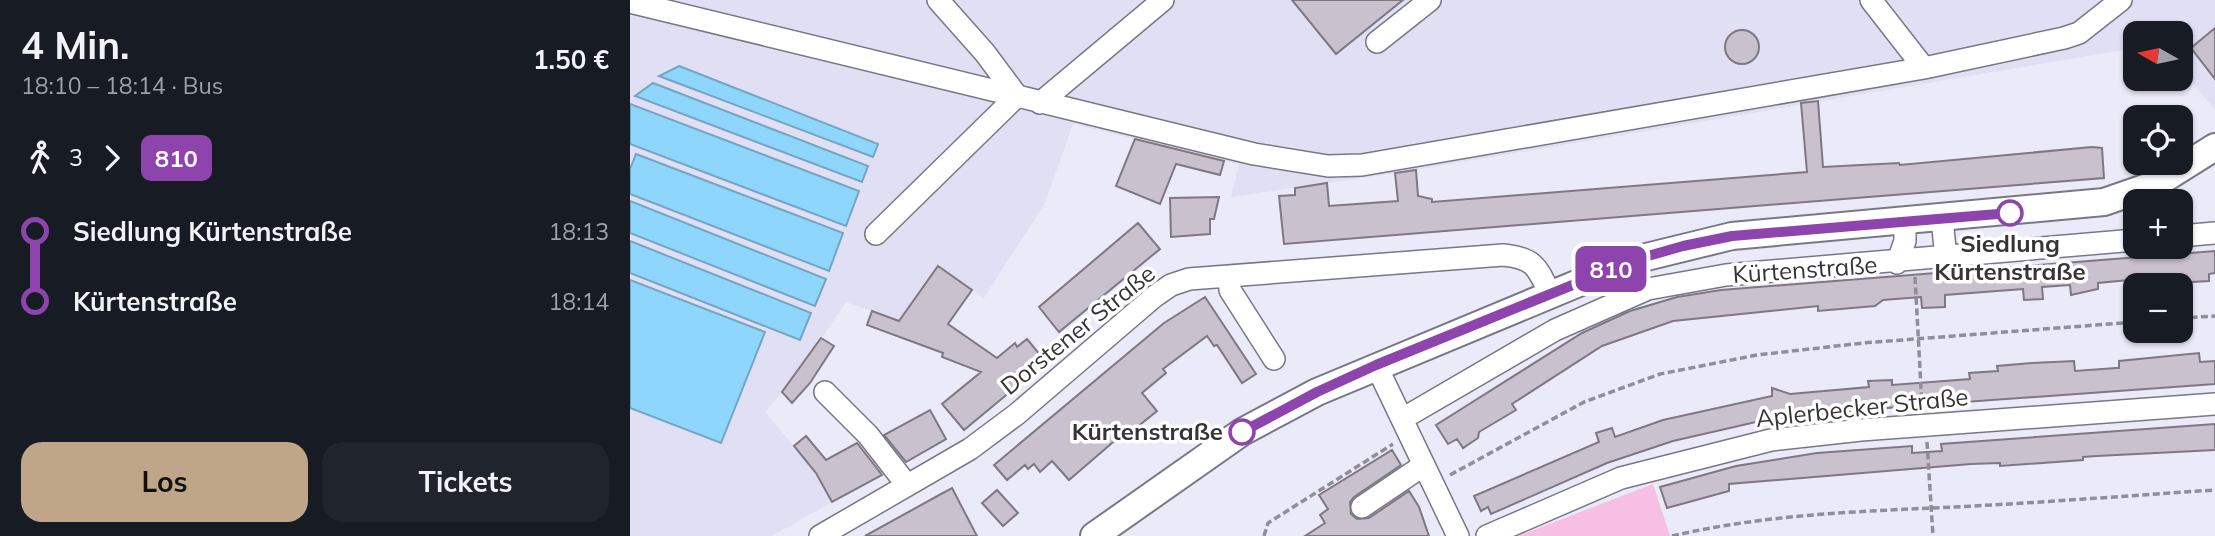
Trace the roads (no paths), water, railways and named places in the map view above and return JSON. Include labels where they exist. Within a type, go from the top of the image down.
[{"type":"main road","name":"Kürtenstraße","points":[[1094,536],[1242,432],[1317,392],[1376,365],[1634,260],[1732,236],[1942,219],[2104,201],[2156,184],[2215,147]]},
{"type":"street","points":[[938,0],[985,53],[1017,96]]},
{"type":"street","points":[[1040,103],[1163,0]]},
{"type":"street","points":[[1377,42],[1430,0]]},
{"type":"street","points":[[1871,0],[1924,68]]},
{"type":"street","points":[[633,2],[1254,154],[1328,166],[1362,165],[1924,68],[2079,33],[2121,0]]},
{"type":"street","points":[[876,234],[1017,96]]},
{"type":"street","points":[[1942,219],[1946,258]]},
{"type":"street","name":"Kürtenstraße","points":[[1905,222],[1906,262]]},
{"type":"street","points":[[2193,235],[2215,233]]},
{"type":"street","name":"Kürtenstraße","points":[[1406,426],[1589,313],[1648,289],[1713,277],[2123,241]]},
{"type":"street","name":"Kürtenstraße","points":[[1701,242],[1710,259],[1713,277]]},
{"type":"street","name":"Dorstener Straße","points":[[820,536],[970,449],[1017,414],[1171,285],[1189,279],[1503,255],[1528,260],[1539,272],[1550,294]]},
{"type":"street","points":[[1229,276],[1230,290],[1274,359]]},
{"type":"street","points":[[1376,365],[1458,536]]},
{"type":"street","points":[[825,392],[868,435],[907,485]]},
{"type":"street","name":"Aplerbecker Straße","points":[[1487,536],[1621,478],[1725,450],[1813,434],[2215,404]]},
{"type":"street","points":[[1362,506],[1424,465]]},
{"type":"water","points":[[679,66],[878,144],[873,157],[659,76]]},
{"type":"water","points":[[653,83],[868,166],[862,182],[635,96]]},
{"type":"water","points":[[630,104],[859,191],[846,226],[630,144]]},
{"type":"water","points":[[636,154],[843,233],[829,271],[630,194],[630,169]]},
{"type":"water","points":[[630,201],[826,279],[815,306],[630,233]]},
{"type":"water","points":[[630,241],[811,313],[800,340],[630,273]]},
{"type":"water","points":[[630,280],[765,332],[721,443],[630,408]]},
{"type":"place","name":"Siedlung Kürtenstraße","points":[[2010,213]]},
{"type":"place","name":"Kürtenstraße","points":[[1242,432]]}]
